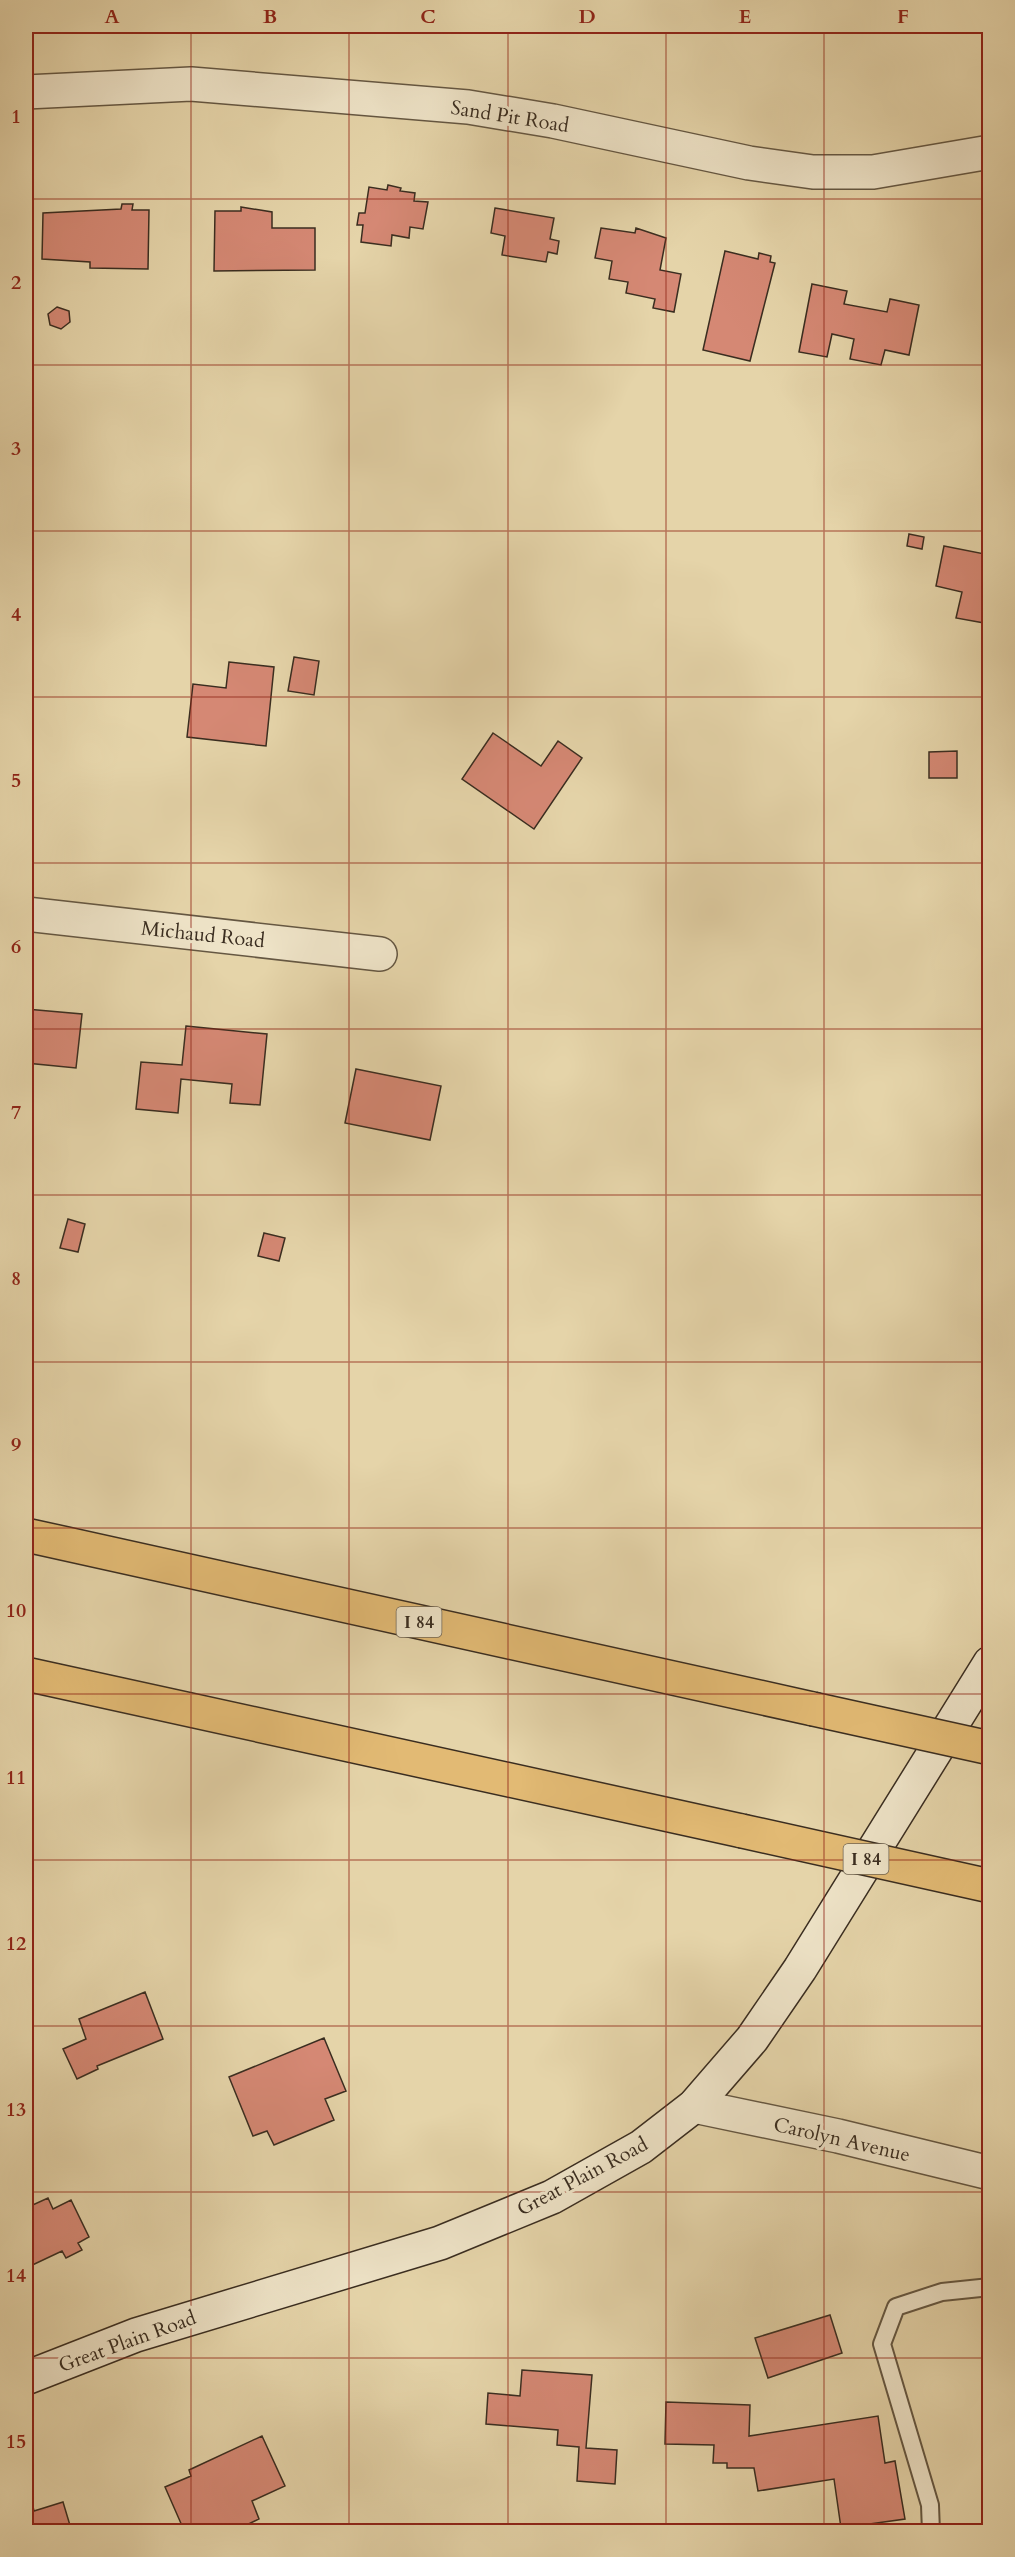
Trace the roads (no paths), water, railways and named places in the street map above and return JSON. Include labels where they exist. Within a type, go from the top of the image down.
[{"type":"highway","name":"I 84","points":[[26,1535],[990,1748]]},
{"type":"highway","name":"I 84","points":[[26,1674],[990,1886]]},
{"type":"street","name":"Sand Pit Road","points":[[26,92],[86,87],[191,84],[468,107],[553,121],[749,164],[813,172],[873,172],[990,152]]},
{"type":"street","name":"Michaud Road","points":[[26,914],[380,954]]},
{"type":"street","name":"Great Plain Road","points":[[26,2378],[136,2335],[440,2243],[562,2191],[641,2147],[694,2106],[752,2039],[800,1969],[990,1663]]},
{"type":"street","name":"Carolyn Avenue","points":[[694,2106],[838,2136],[990,2173]]},
{"type":"lane","points":[[931,2532],[930,2505],[882,2344],[896,2307],[942,2292],[990,2287]]}]
